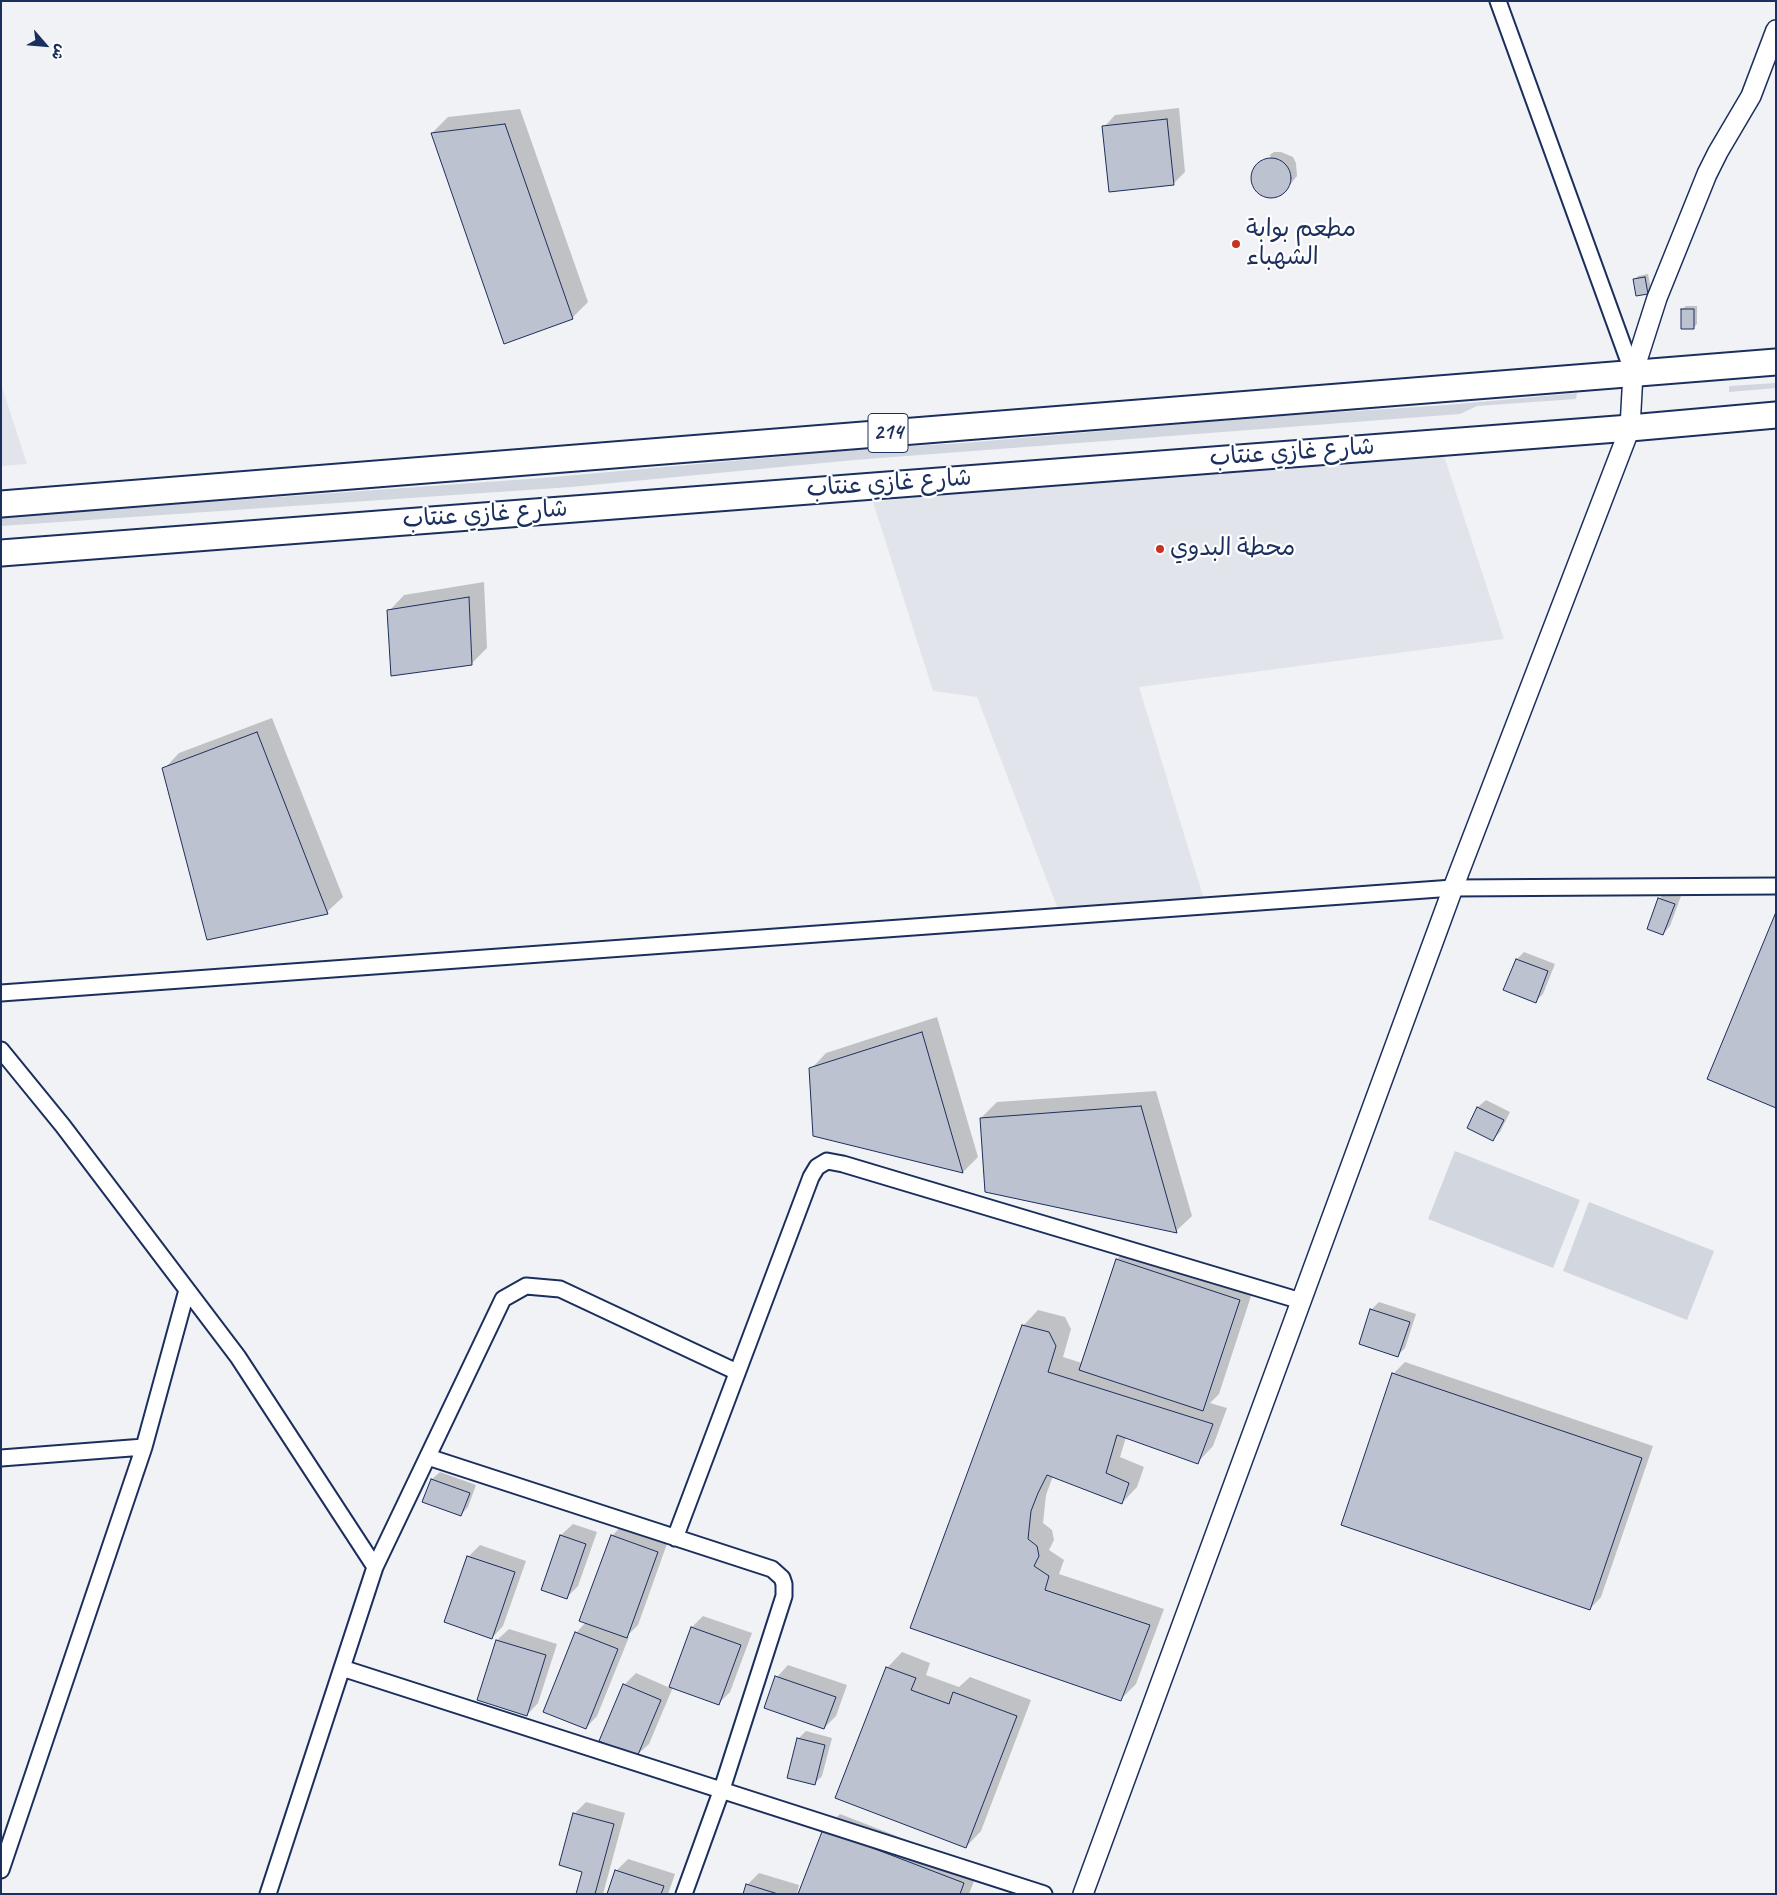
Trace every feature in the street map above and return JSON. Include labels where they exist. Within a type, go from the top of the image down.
[{"type":"highway","name":"214","points":[[1,504],[1776,362]]},
{"type":"highway","name":"شارع غازي عنتاب","points":[[1,552],[1630,428],[1776,415]]},
{"type":"street","points":[[1498,1],[1633,373]]},
{"type":"street","points":[[1083,1894],[1453,888],[1630,428],[1633,373],[1657,298],[1718,152],[1751,96],[1776,30]]},
{"type":"street","points":[[1,994],[1453,888],[1776,886]]},
{"type":"street","points":[[1,1050],[63,1126],[238,1357],[375,1567]]},
{"type":"street","points":[[675,1538],[811,1177],[817,1167],[827,1161],[843,1164],[1301,1301]]},
{"type":"street","points":[[268,1894],[375,1567],[503,1298],[526,1286],[560,1289],[737,1372]]},
{"type":"street","points":[[1,1870],[144,1447],[187,1290]]},
{"type":"street","points":[[1,1458],[144,1447]]},
{"type":"street","points":[[428,1457],[772,1569],[784,1584],[784,1596],[722,1789],[684,1894]]},
{"type":"street","points":[[342,1668],[1044,1894]]},
{"type":"street","points":[[1,1823],[18,1819]]},
{"type":"shaded area","points":[[1776,383],[1776,388],[1729,392],[1729,386]]},
{"type":"shaded area","points":[[1,384],[27,464],[1,466]]},
{"type":"shaded area","points":[[1577,393],[1576,399],[1477,406],[1460,414],[854,460],[571,487],[1,526],[1,517],[542,478],[877,448],[964,443],[1264,417],[1447,405]]},
{"type":"shaded area","points":[[1439,441],[1504,639],[1139,687],[1206,906],[1061,917],[977,697],[933,691],[873,502]]},
{"type":"shaded area","points":[[1455,1151],[1580,1200],[1553,1268],[1428,1219]]},
{"type":"shaded area","points":[[1589,1202],[1714,1251],[1687,1320],[1563,1271]]},
{"type":"building","points":[[1167,119],[1174,185],[1109,192],[1102,126]]},
{"type":"building","points":[[505,124],[573,319],[504,344],[431,133]]},
{"type":"building","points":[[1271,158],[1285,164],[1291,178],[1285,192],[1271,198],[1257,192],[1251,178],[1257,164]]},
{"type":"building","points":[[1645,277],[1648,294],[1636,296],[1633,279]]},
{"type":"building","points":[[1681,309],[1694,309],[1694,329],[1681,329]]},
{"type":"building","points":[[469,597],[472,665],[391,676],[387,610]]},
{"type":"building","points":[[257,732],[328,914],[207,940],[162,768]]},
{"type":"building","points":[[1658,898],[1675,904],[1663,935],[1647,929]]},
{"type":"building","points":[[1776,912],[1776,1108],[1707,1079]]},
{"type":"building","points":[[1516,959],[1548,971],[1536,1003],[1503,990]]},
{"type":"building","points":[[922,1032],[963,1173],[813,1136],[809,1068]]},
{"type":"building","points":[[1141,1106],[1177,1233],[985,1192],[980,1118]]},
{"type":"building","points":[[1477,1107],[1504,1120],[1493,1141],[1467,1128]]},
{"type":"building","points":[[1116,1259],[1240,1300],[1203,1411],[1079,1370]]},
{"type":"building","points":[[1370,1309],[1410,1322],[1398,1357],[1359,1344]]},
{"type":"building","points":[[1022,1325],[1049,1332],[1056,1346],[1048,1372],[1213,1424],[1198,1464],[1117,1435],[1106,1473],[1129,1483],[1122,1504],[1047,1475],[1031,1511],[1028,1539],[1037,1546],[1039,1556],[1034,1566],[1049,1576],[1045,1590],[1150,1625],[1121,1701],[910,1628]]},
{"type":"building","points":[[1392,1373],[1642,1458],[1590,1610],[1341,1525]]},
{"type":"building","points":[[431,1479],[470,1493],[461,1516],[422,1502]]},
{"type":"building","points":[[560,1535],[586,1544],[567,1599],[541,1590]]},
{"type":"building","points":[[611,1535],[658,1552],[627,1638],[579,1621]]},
{"type":"building","points":[[467,1556],[515,1572],[492,1639],[444,1622]]},
{"type":"building","points":[[691,1627],[741,1645],[719,1705],[669,1687]]},
{"type":"building","points":[[575,1632],[618,1649],[586,1729],[543,1712]]},
{"type":"building","points":[[496,1640],[546,1655],[527,1716],[477,1700]]},
{"type":"building","points":[[886,1667],[916,1678],[911,1690],[949,1704],[953,1692],[1017,1716],[966,1848],[835,1798]]},
{"type":"building","points":[[775,1676],[836,1697],[824,1729],[764,1708]]},
{"type":"building","points":[[623,1684],[661,1700],[637,1757],[599,1741]]},
{"type":"building","points":[[797,1738],[825,1745],[815,1785],[787,1778]]},
{"type":"building","points":[[573,1813],[614,1824],[595,1894],[576,1894],[582,1872],[559,1865]]},
{"type":"building","points":[[823,1829],[964,1883],[960,1894],[798,1894]]},
{"type":"building","points":[[615,1870],[664,1886],[661,1894],[607,1894]]},
{"type":"building","points":[[746,1884],[778,1894],[743,1894]]},
{"type":"place","name":"مطعم بوابة الشهباء","points":[[1236,244]]},
{"type":"place","name":"محطة البدوي","points":[[1160,549]]}]
